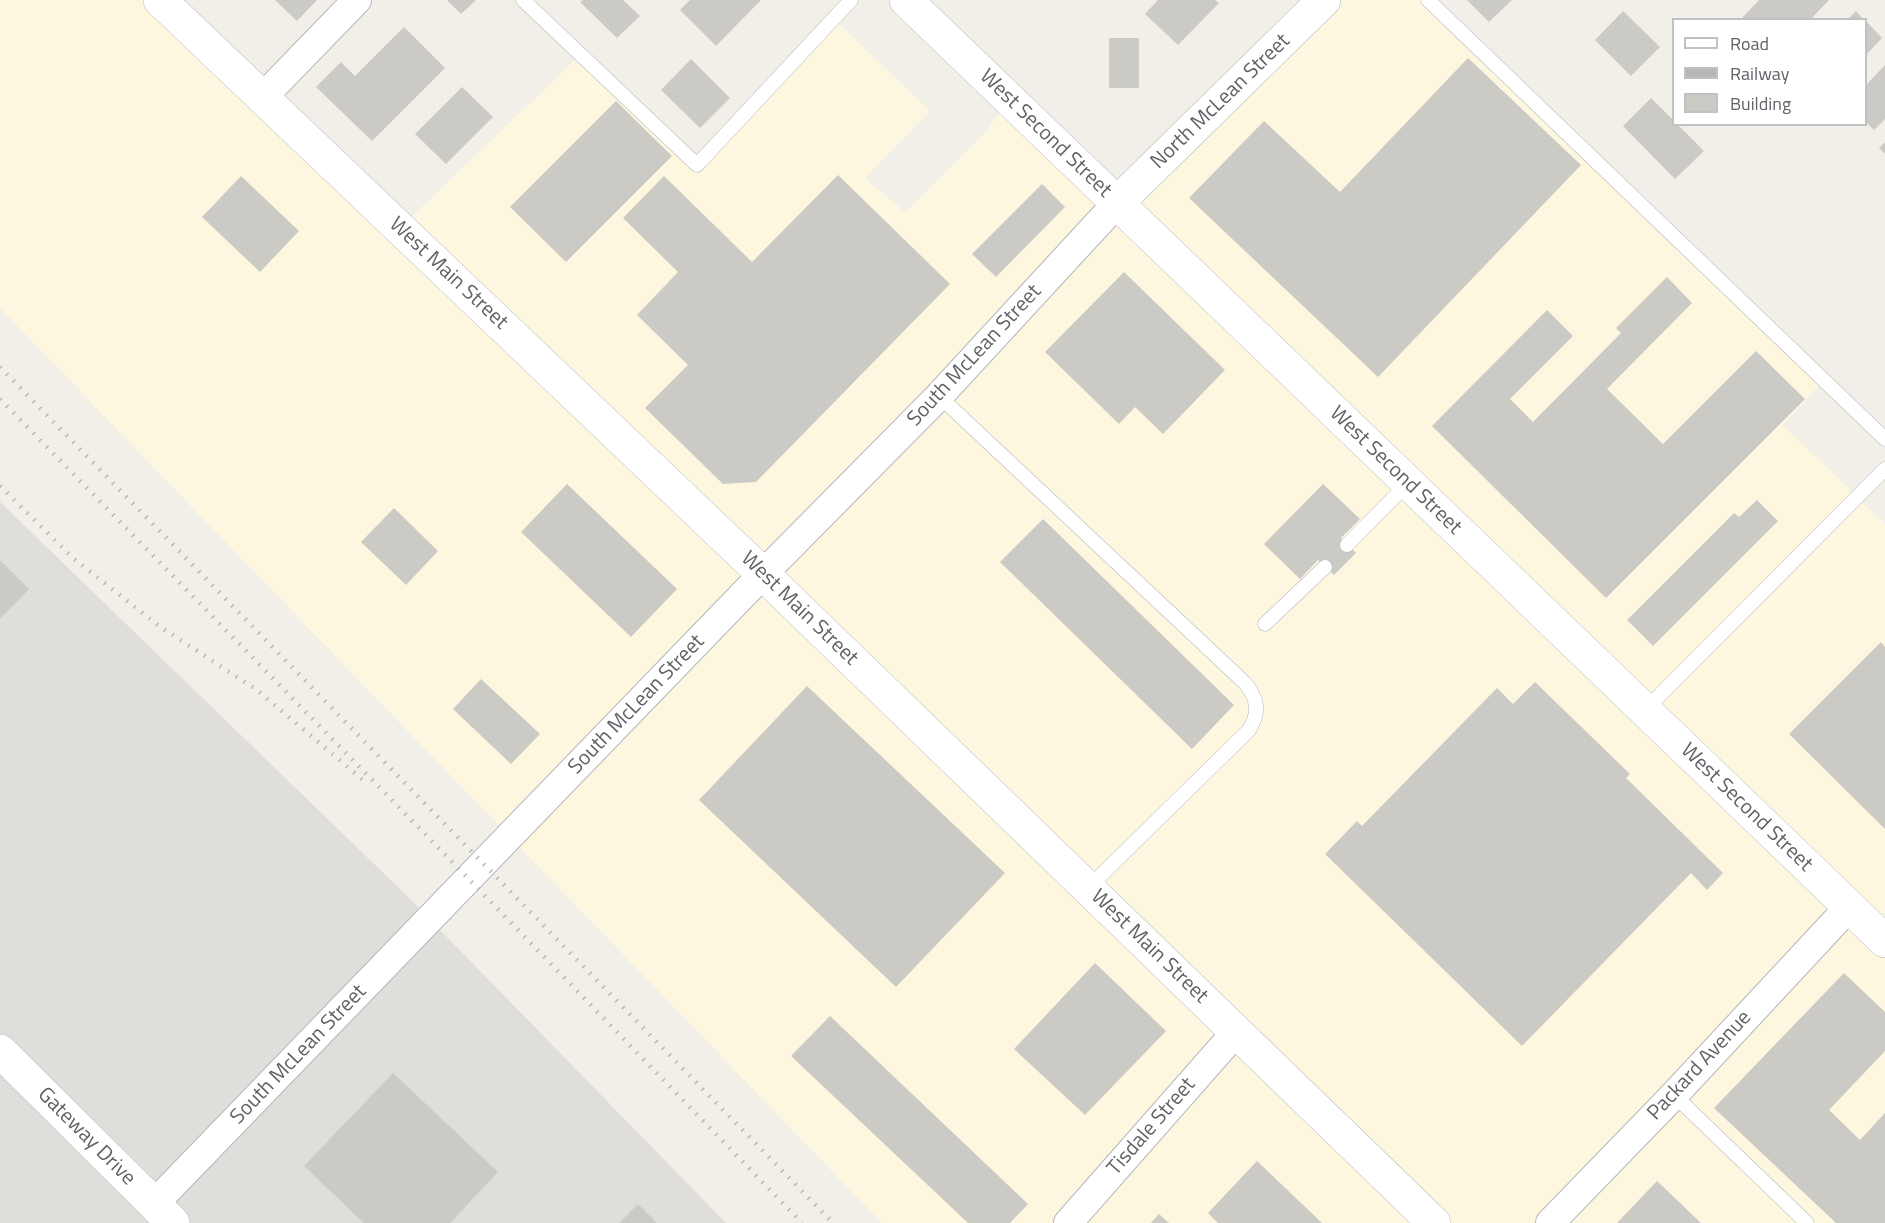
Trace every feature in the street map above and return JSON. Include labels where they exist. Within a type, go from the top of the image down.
[{"type":"main road","name":"West Main Street","points":[[160,0],[763,574],[1434,1223]]},
{"type":"main road","name":"West Second Street","points":[[906,0],[1885,941]]},
{"type":"main road","name":"North McLean Street","points":[[1117,203],[1324,0]]},
{"type":"main road","name":"Gateway Drive","points":[[0,1052],[163,1214]]},
{"type":"street","points":[[262,98],[357,0]]},
{"type":"street","name":"South McLean Street","points":[[163,1214],[763,574],[939,396],[1117,203]]},
{"type":"street","name":"Packard Avenue","points":[[1550,1223],[1674,1095],[1849,907]]},
{"type":"street","name":"Tisdale Street","points":[[1068,1223],[1236,1032]]},
{"type":"lane","points":[[523,0],[697,165],[851,0]]},
{"type":"lane","points":[[1428,0],[1885,439]]},
{"type":"lane","points":[[939,396],[1245,683],[1253,693],[1256,702],[1257,712],[1249,730],[1088,889]]},
{"type":"lane","points":[[1644,711],[1885,469]]},
{"type":"lane","points":[[1347,544],[1408,483]]},
{"type":"lane","points":[[1266,624],[1325,567]]},
{"type":"lane","points":[[1674,1095],[1807,1223]]},
{"type":"shaded area","points":[[0,0],[160,0],[400,228],[580,55],[697,165],[834,19],[930,111],[865,178],[905,212],[987,130],[1009,99],[1117,203],[1324,0],[1428,0],[1824,380],[1783,425],[1885,524],[1885,1223],[882,1223],[0,308]]},
{"type":"shaded area","points":[[0,502],[402,891],[726,1223],[0,1223]]},
{"type":"building","points":[[275,0],[317,0],[297,21]]},
{"type":"building","points":[[447,0],[476,0],[461,14]]},
{"type":"building","points":[[583,0],[623,0],[640,16],[617,38],[580,2]]},
{"type":"building","points":[[690,0],[761,0],[716,46],[680,10]]},
{"type":"building","points":[[1158,0],[1215,0],[1219,3],[1178,45],[1145,14]]},
{"type":"building","points":[[1467,0],[1512,0],[1489,22]]},
{"type":"building","points":[[1759,0],[1829,0],[1812,18],[1742,18]]},
{"type":"building","points":[[1623,11],[1660,47],[1631,76],[1595,40]]},
{"type":"building","points":[[1856,11],[1862,18],[1849,18]]},
{"type":"building","points":[[1867,22],[1882,38],[1867,54]]},
{"type":"building","points":[[404,27],[445,68],[372,141],[316,87],[341,62],[355,76]]},
{"type":"building","points":[[1109,38],[1139,38],[1139,88],[1109,88]]},
{"type":"building","points":[[1468,58],[1581,165],[1378,377],[1189,198],[1264,121],[1340,192]]},
{"type":"building","points":[[691,59],[730,98],[700,128],[661,90]]},
{"type":"building","points":[[1885,65],[1885,119],[1874,130],[1867,123],[1867,84]]},
{"type":"building","points":[[462,87],[493,117],[446,164],[415,134]]},
{"type":"building","points":[[1651,98],[1672,119],[1672,126],[1679,126],[1704,151],[1675,179],[1623,126]]},
{"type":"building","points":[[616,101],[672,156],[566,262],[510,207]]},
{"type":"building","points":[[1885,142],[1885,154],[1879,148]]},
{"type":"building","points":[[838,175],[950,284],[756,482],[723,484],[645,408],[688,365],[637,315],[678,272],[623,218],[664,176],[752,262]]},
{"type":"building","points":[[241,176],[299,231],[260,272],[202,217]]},
{"type":"building","points":[[1042,184],[1065,207],[996,277],[972,254]]},
{"type":"building","points":[[1124,272],[1225,370],[1163,434],[1135,407],[1119,424],[1045,352]]},
{"type":"building","points":[[1667,277],[1692,303],[1607,389],[1663,444],[1756,351],[1805,399],[1606,598],[1432,426],[1547,310],[1573,336],[1510,399],[1533,422],[1621,333],[1616,328]]},
{"type":"building","points":[[567,484],[677,589],[631,637],[521,532]]},
{"type":"building","points":[[1323,484],[1360,519],[1341,538],[1356,553],[1334,575],[1318,560],[1300,579],[1264,544]]},
{"type":"building","points":[[1757,500],[1778,521],[1653,646],[1627,620],[1734,513],[1739,517]]},
{"type":"building","points":[[394,508],[438,551],[406,585],[361,542]]},
{"type":"building","points":[[1043,519],[1234,705],[1192,749],[1000,562]]},
{"type":"building","points":[[0,560],[29,589],[0,619]]},
{"type":"building","points":[[1881,642],[1885,647],[1885,829],[1789,734]]},
{"type":"building","points":[[481,679],[540,734],[511,764],[453,709]]},
{"type":"building","points":[[1535,682],[1630,774],[1626,778],[1723,873],[1707,890],[1691,873],[1522,1046],[1325,854],[1357,821],[1362,826],[1497,688],[1513,704]]},
{"type":"building","points":[[807,686],[1005,873],[896,987],[699,800]]},
{"type":"building","points":[[1095,963],[1166,1031],[1085,1115],[1014,1049]]},
{"type":"building","points":[[1844,973],[1885,1012],[1885,1051],[1829,1110],[1860,1140],[1885,1113],[1885,1223],[1836,1223],[1714,1108]]},
{"type":"building","points":[[830,1016],[1028,1204],[1010,1223],[968,1223],[791,1056]]},
{"type":"building","points":[[393,1073],[498,1172],[450,1223],[364,1223],[304,1166]]},
{"type":"building","points":[[1257,1161],[1322,1223],[1218,1223],[1208,1213]]},
{"type":"building","points":[[1657,1181],[1701,1223],[1617,1223]]},
{"type":"building","points":[[638,1204],[657,1223],[619,1223]]},
{"type":"building","points":[[1159,1214],[1169,1223],[1151,1223]]},
{"type":"railway","points":[[0,367],[833,1223]]},
{"type":"railway","points":[[0,399],[802,1223]]},
{"type":"railway","points":[[0,486],[73,558],[159,626],[257,690],[363,780]]}]
